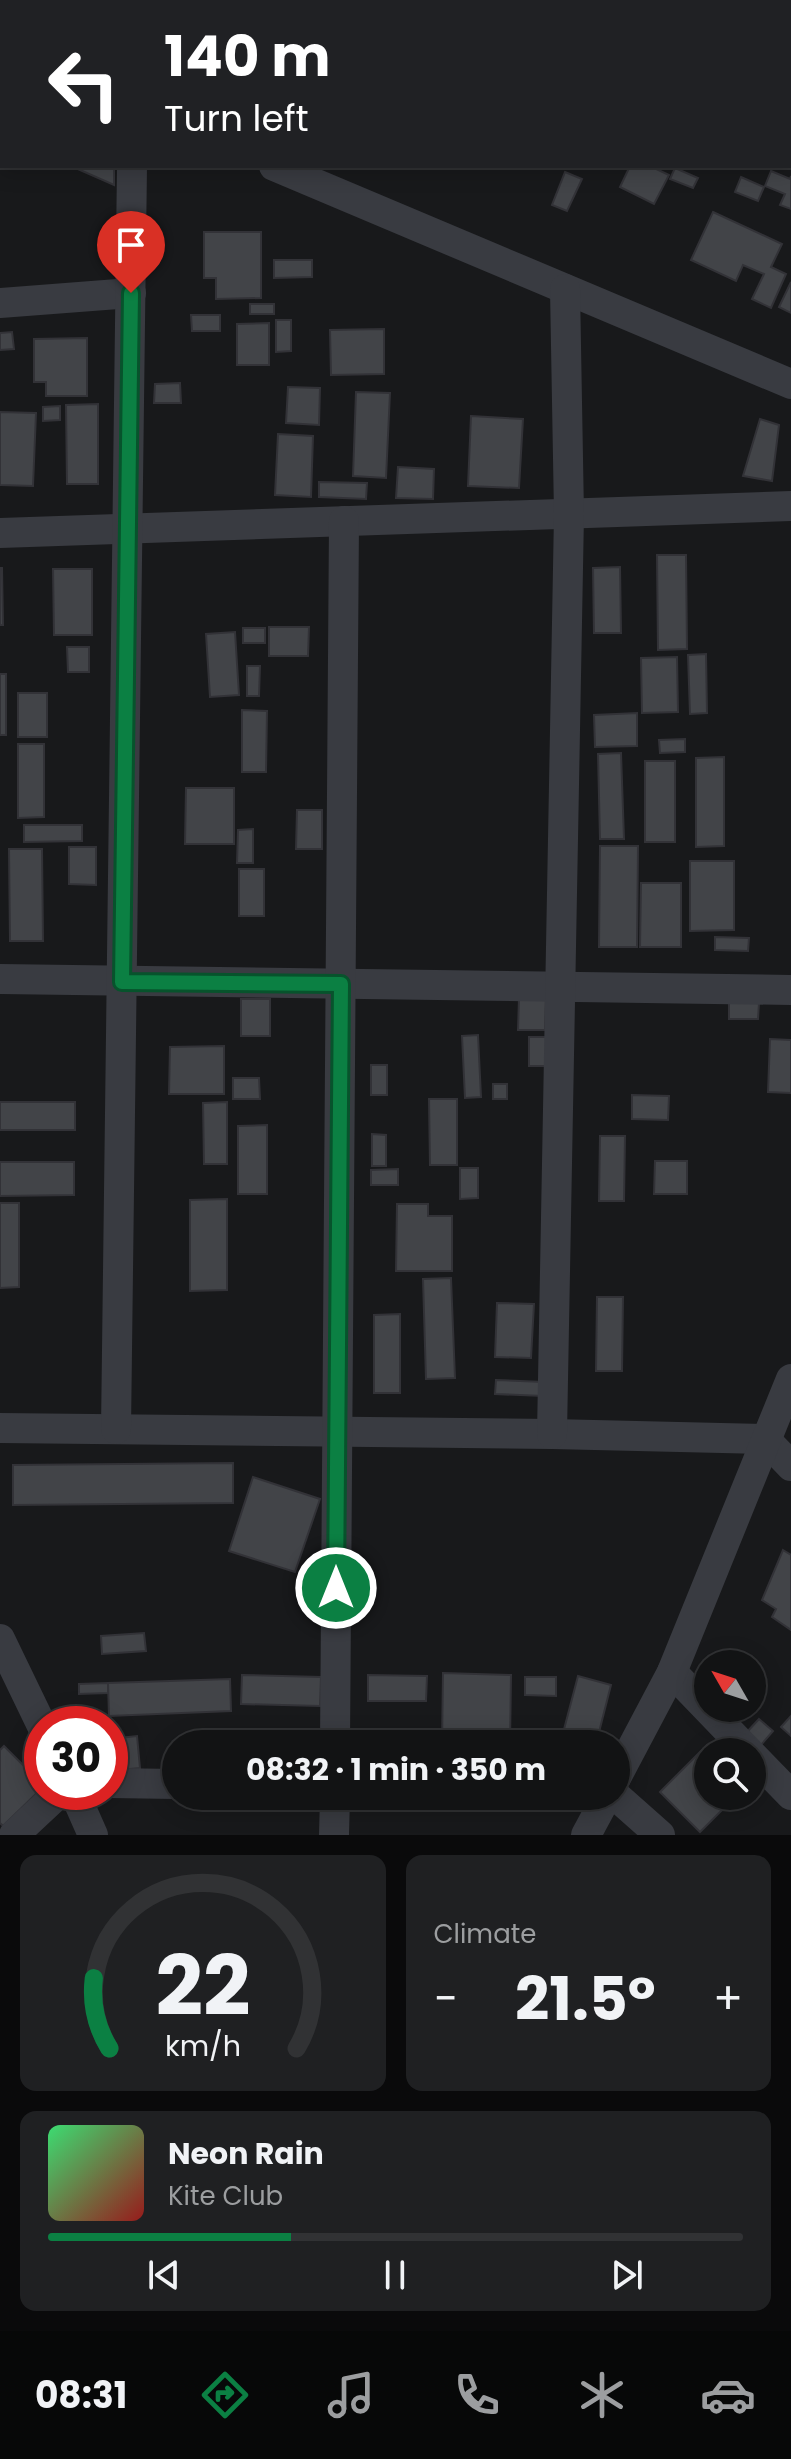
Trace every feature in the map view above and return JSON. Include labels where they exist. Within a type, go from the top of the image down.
[{"type":"street","points":[[116,1429],[132,168]]},
{"type":"street","points":[[279,168],[791,384]]},
{"type":"street","points":[[552,1434],[569,514],[565,289]]},
{"type":"street","points":[[0,303],[131,293]]},
{"type":"street","points":[[0,533],[791,506]]},
{"type":"street","points":[[335,1730],[344,521]]},
{"type":"street","points":[[0,979],[791,990]]},
{"type":"street","points":[[630,1752],[672,1672],[791,1379]]},
{"type":"street","points":[[0,1428],[765,1439],[791,1466]]},
{"type":"street","points":[[0,1639],[8,1681],[27,1706]]},
{"type":"street","points":[[672,1672],[735,1738]]},
{"type":"street","points":[[766,1770],[791,1795]]},
{"type":"street","points":[[128,1783],[162,1784]]},
{"type":"street","points":[[630,1808],[660,1835]]},
{"type":"street","points":[[14,1835],[41,1810]]},
{"type":"street","points":[[82,1810],[93,1835]]},
{"type":"street","points":[[334,1835],[335,1810]]},
{"type":"street","points":[[586,1835],[599,1810]]},
{"type":"building","points":[[76,168],[114,168],[114,185]]},
{"type":"building","points":[[629,168],[654,168],[669,175],[654,204],[620,187]]},
{"type":"building","points":[[675,168],[698,178],[693,188],[670,179]]},
{"type":"building","points":[[771,171],[790,179],[791,176],[791,209],[780,205],[785,194],[765,186]]},
{"type":"building","points":[[565,172],[582,179],[567,211],[552,205]]},
{"type":"building","points":[[741,177],[764,187],[758,201],[735,192]]},
{"type":"building","points":[[713,212],[782,244],[771,267],[786,274],[771,308],[752,299],[764,274],[743,265],[736,281],[691,260]]},
{"type":"building","points":[[204,232],[261,232],[261,298],[216,299],[216,278],[204,278]]},
{"type":"building","points":[[274,260],[312,260],[312,277],[274,278]]},
{"type":"building","points":[[791,282],[791,313],[779,307]]},
{"type":"building","points":[[250,304],[274,304],[274,314],[250,314]]},
{"type":"building","points":[[191,315],[220,315],[220,331],[192,331]]},
{"type":"building","points":[[276,320],[291,320],[291,351],[276,352]]},
{"type":"building","points":[[269,323],[269,365],[237,365],[237,324]]},
{"type":"building","points":[[384,329],[384,374],[331,375],[330,330]]},
{"type":"building","points":[[12,332],[14,349],[0,350],[0,333]]},
{"type":"building","points":[[87,338],[87,396],[46,396],[46,382],[34,382],[34,339]]},
{"type":"building","points":[[180,383],[181,403],[154,403],[155,384]]},
{"type":"building","points":[[288,387],[320,388],[319,425],[286,423]]},
{"type":"building","points":[[356,392],[390,393],[386,478],[353,476]]},
{"type":"building","points":[[98,404],[98,484],[67,484],[66,405]]},
{"type":"building","points":[[60,406],[60,420],[43,421],[43,407]]},
{"type":"building","points":[[0,412],[36,413],[33,486],[0,485]]},
{"type":"building","points":[[471,416],[523,419],[519,488],[468,486]]},
{"type":"building","points":[[760,419],[779,425],[772,481],[743,476]]},
{"type":"building","points":[[278,434],[313,436],[311,497],[275,495]]},
{"type":"building","points":[[398,467],[434,469],[433,499],[396,498]]},
{"type":"building","points":[[319,482],[367,483],[366,499],[319,497]]},
{"type":"building","points":[[657,555],[686,555],[687,649],[658,650]]},
{"type":"building","points":[[620,567],[621,633],[594,633],[593,568]]},
{"type":"building","points":[[2,568],[3,625],[0,625]]},
{"type":"building","points":[[53,569],[92,569],[92,635],[54,635]]},
{"type":"building","points":[[269,627],[309,627],[308,656],[269,656]]},
{"type":"building","points":[[243,628],[265,628],[265,643],[243,643]]},
{"type":"building","points":[[235,632],[239,695],[210,697],[206,634]]},
{"type":"building","points":[[67,647],[89,647],[89,672],[68,672]]},
{"type":"building","points":[[706,654],[707,713],[690,714],[688,655]]},
{"type":"building","points":[[677,657],[678,712],[642,713],[641,658]]},
{"type":"building","points":[[247,666],[260,666],[259,696],[247,696]]},
{"type":"building","points":[[0,674],[6,674],[6,735],[0,735]]},
{"type":"building","points":[[18,693],[47,693],[47,737],[18,737]]},
{"type":"building","points":[[242,710],[267,711],[266,772],[242,772]]},
{"type":"building","points":[[637,713],[637,746],[595,747],[594,715]]},
{"type":"building","points":[[685,739],[685,752],[660,753],[659,740]]},
{"type":"building","points":[[18,744],[44,744],[44,817],[18,818]]},
{"type":"building","points":[[621,753],[624,839],[600,839],[598,754]]},
{"type":"building","points":[[724,757],[724,846],[696,847],[696,758]]},
{"type":"building","points":[[645,761],[675,761],[675,842],[645,842]]},
{"type":"building","points":[[186,788],[234,788],[234,844],[185,844]]},
{"type":"building","points":[[297,810],[322,810],[322,849],[296,849]]},
{"type":"building","points":[[24,825],[82,825],[82,841],[24,842]]},
{"type":"building","points":[[253,829],[253,863],[237,863],[238,830]]},
{"type":"building","points":[[600,846],[638,846],[637,947],[599,947]]},
{"type":"building","points":[[69,847],[96,847],[96,885],[69,884]]},
{"type":"building","points":[[9,849],[42,849],[43,941],[10,941]]},
{"type":"building","points":[[690,861],[734,861],[734,930],[690,931]]},
{"type":"building","points":[[239,869],[264,869],[264,916],[239,916]]},
{"type":"building","points":[[641,883],[681,883],[681,947],[640,947]]},
{"type":"building","points":[[715,937],[749,938],[748,951],[715,950]]},
{"type":"building","points":[[519,998],[546,998],[545,1030],[518,1030]]},
{"type":"building","points":[[241,999],[270,999],[270,1036],[241,1036]]},
{"type":"building","points":[[729,1003],[759,1003],[758,1019],[729,1019]]},
{"type":"building","points":[[478,1035],[481,1097],[465,1098],[462,1036]]},
{"type":"building","points":[[529,1037],[548,1037],[548,1066],[529,1066]]},
{"type":"building","points":[[770,1039],[791,1040],[791,1093],[768,1092]]},
{"type":"building","points":[[224,1046],[224,1094],[169,1094],[170,1047]]},
{"type":"building","points":[[371,1065],[387,1065],[387,1095],[371,1095]]},
{"type":"building","points":[[233,1078],[259,1078],[260,1099],[233,1099]]},
{"type":"building","points":[[493,1084],[507,1084],[507,1099],[493,1099]]},
{"type":"building","points":[[632,1095],[669,1096],[668,1120],[632,1119]]},
{"type":"building","points":[[429,1099],[457,1099],[457,1165],[430,1165]]},
{"type":"building","points":[[0,1102],[75,1102],[75,1130],[0,1130]]},
{"type":"building","points":[[227,1102],[227,1164],[204,1164],[203,1103]]},
{"type":"building","points":[[267,1125],[267,1194],[238,1194],[238,1126]]},
{"type":"building","points":[[372,1134],[386,1135],[386,1166],[372,1166]]},
{"type":"building","points":[[600,1136],[625,1136],[624,1201],[599,1201]]},
{"type":"building","points":[[655,1161],[687,1161],[687,1194],[654,1194]]},
{"type":"building","points":[[0,1162],[74,1162],[74,1195],[0,1196]]},
{"type":"building","points":[[460,1168],[478,1168],[478,1198],[460,1199]]},
{"type":"building","points":[[398,1169],[398,1185],[371,1185],[371,1170]]},
{"type":"building","points":[[227,1199],[227,1290],[190,1291],[190,1200]]},
{"type":"building","points":[[0,1203],[19,1203],[19,1287],[0,1288]]},
{"type":"building","points":[[397,1204],[428,1204],[428,1216],[452,1216],[452,1271],[396,1271]]},
{"type":"building","points":[[451,1278],[455,1378],[426,1379],[423,1279]]},
{"type":"building","points":[[597,1297],[623,1297],[622,1371],[596,1371]]},
{"type":"building","points":[[497,1303],[534,1304],[531,1358],[495,1357]]},
{"type":"building","points":[[400,1314],[400,1393],[374,1393],[374,1315]]},
{"type":"building","points":[[496,1380],[544,1382],[543,1396],[495,1394]]},
{"type":"building","points":[[233,1463],[233,1503],[13,1505],[13,1465]]},
{"type":"building","points":[[253,1477],[320,1499],[295,1572],[229,1551]]},
{"type":"building","points":[[783,1550],[791,1555],[791,1630],[772,1617],[776,1609],[762,1600]]},
{"type":"building","points":[[144,1633],[146,1651],[102,1654],[101,1636]]},
{"type":"building","points":[[443,1673],[511,1675],[510,1730],[442,1730]]},
{"type":"building","points":[[242,1675],[321,1677],[320,1706],[241,1704]]},
{"type":"building","points":[[368,1675],[427,1676],[426,1701],[368,1701]]},
{"type":"building","points":[[578,1676],[611,1685],[600,1730],[564,1730]]},
{"type":"building","points":[[525,1677],[556,1677],[556,1696],[525,1695]]},
{"type":"building","points":[[230,1679],[231,1711],[128,1715],[128,1706],[109,1706],[108,1683]]},
{"type":"building","points":[[108,1683],[108,1693],[79,1694],[79,1684]]},
{"type":"building","points":[[791,1716],[791,1736],[781,1727]]},
{"type":"building","points":[[756,1722],[762,1722],[773,1731],[766,1739],[752,1738],[746,1733]]},
{"type":"building","points":[[137,1736],[140,1768],[128,1769],[128,1737]]},
{"type":"building","points":[[4,1746],[24,1766],[24,1806],[3,1826],[0,1823],[0,1750]]},
{"type":"building","points":[[694,1758],[694,1810],[722,1810],[700,1832],[660,1792]]},
{"type":"route","points":[[131,293],[122,982],[341,984],[336,1588]]}]
